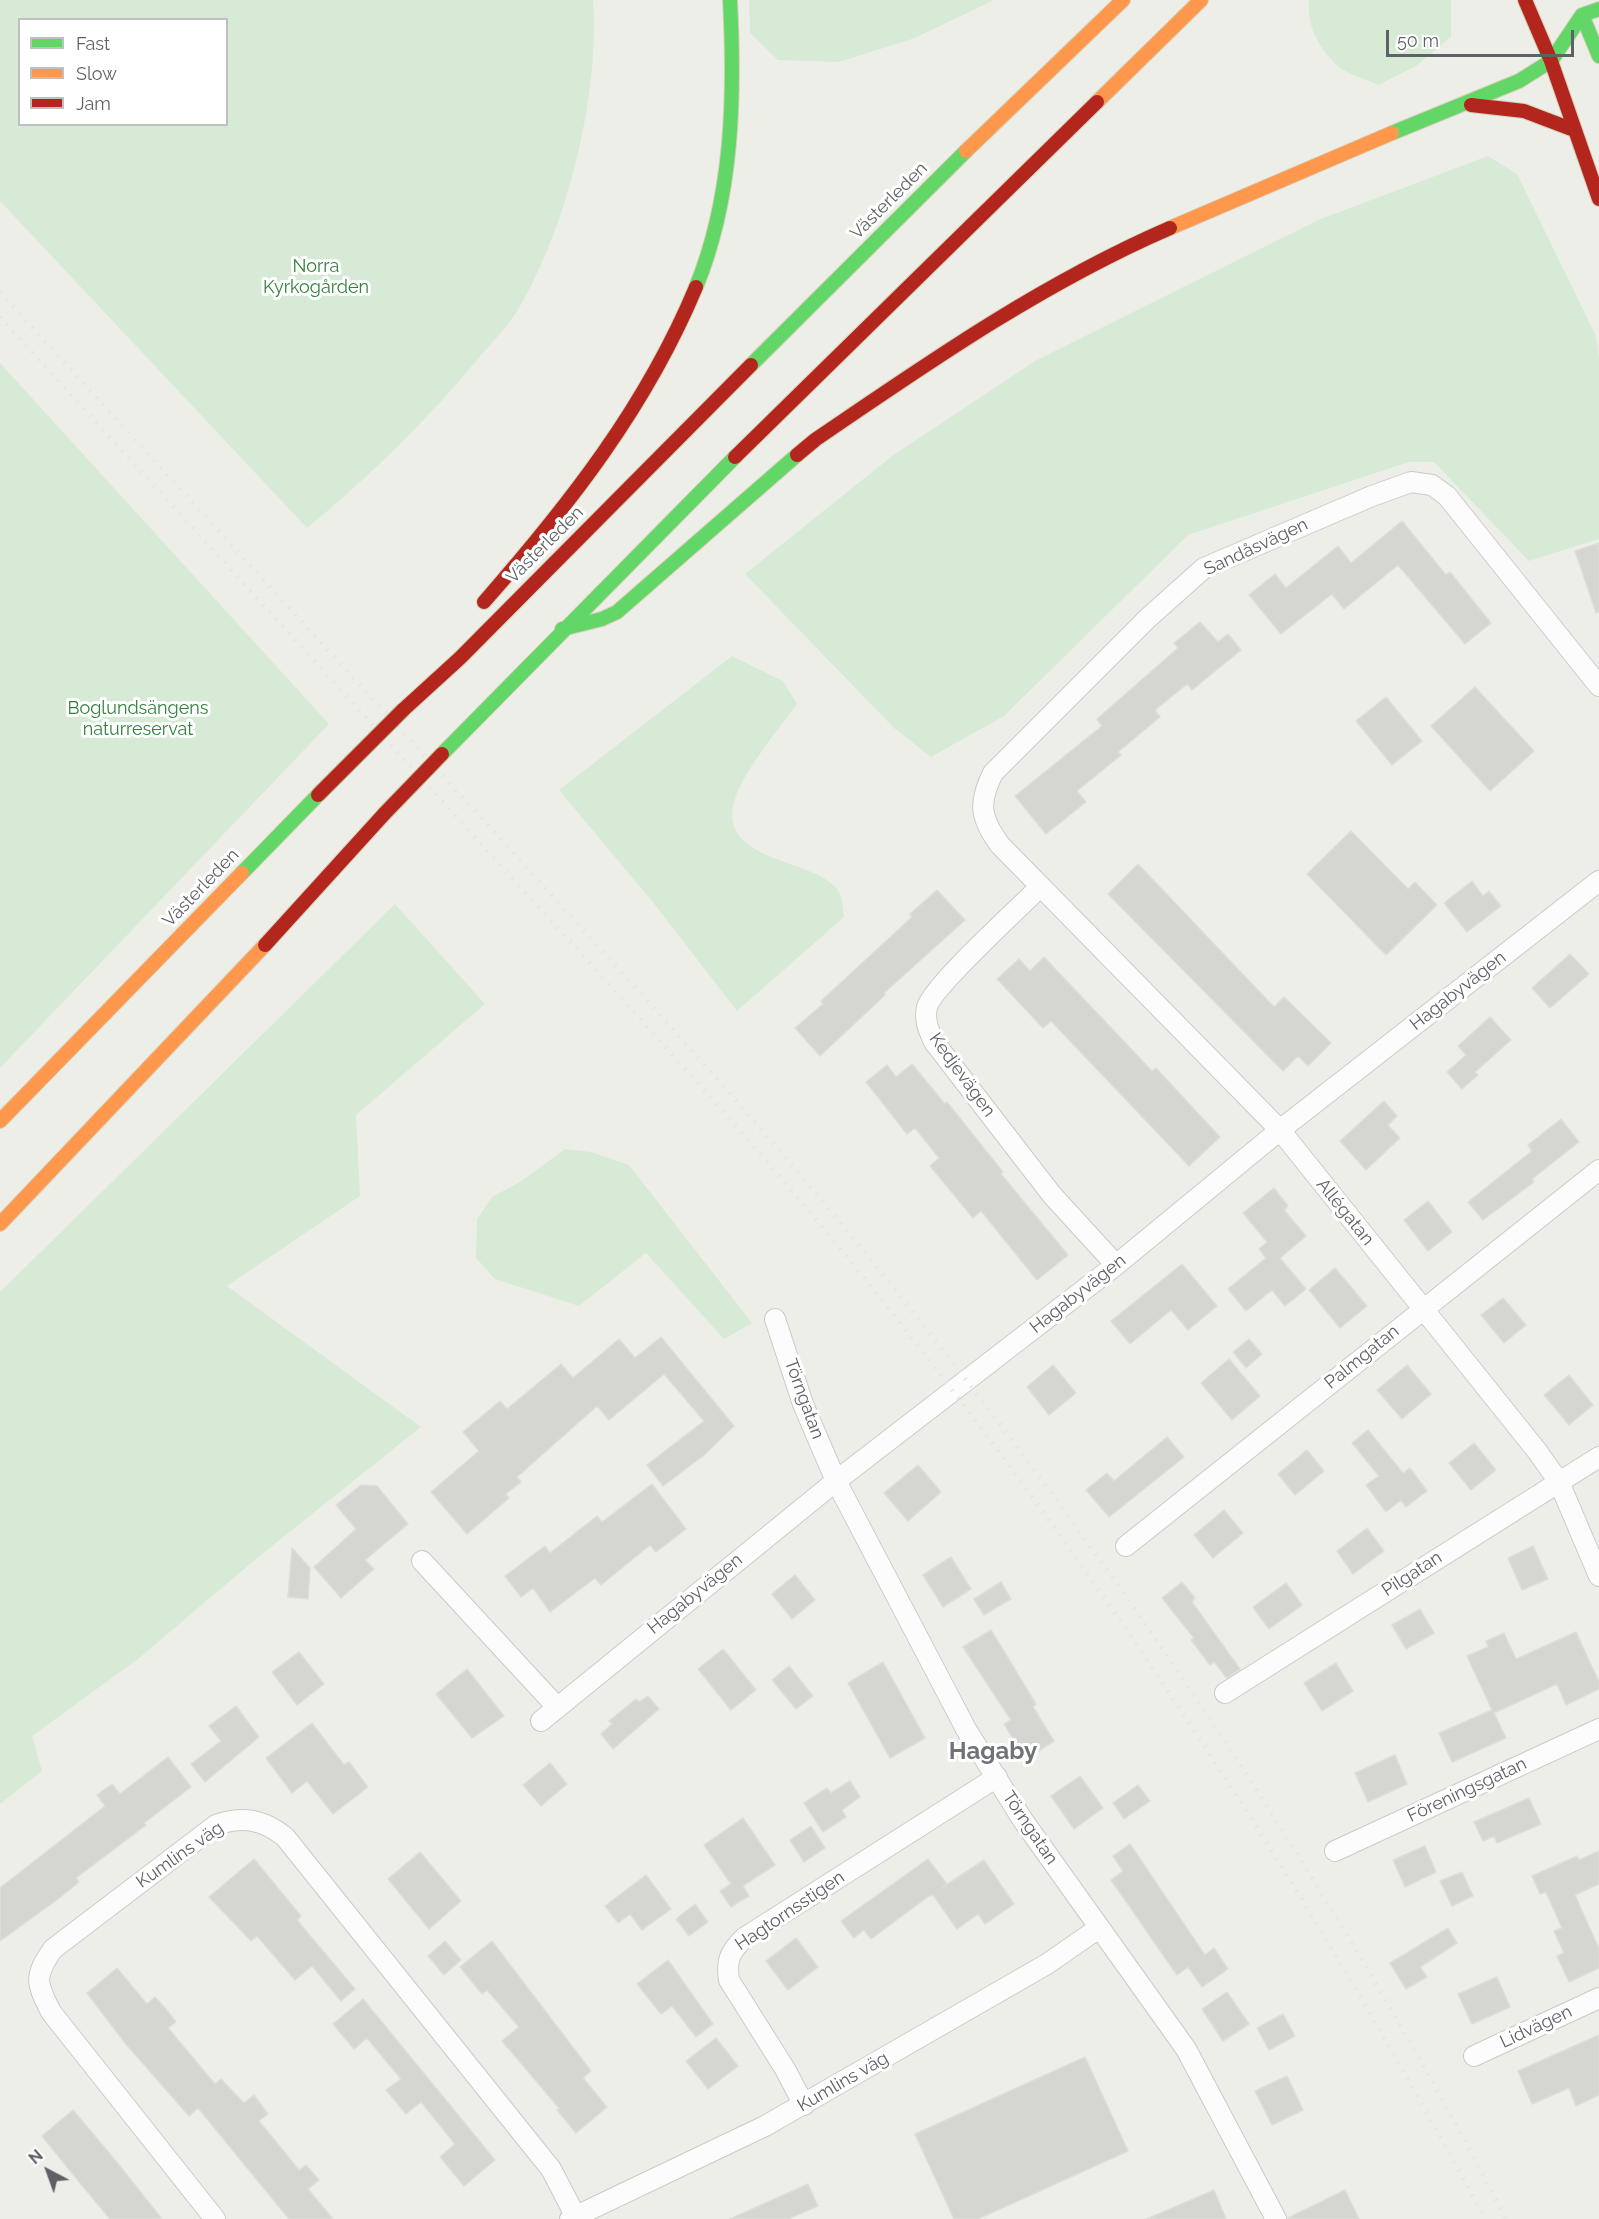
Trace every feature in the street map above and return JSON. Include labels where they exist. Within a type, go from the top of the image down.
[{"type":"main road","points":[[475,613],[586,481],[615,442],[644,396],[677,335],[693,299],[716,225],[726,168],[732,111],[730,0]]},
{"type":"main road","name":"Västerleden","points":[[0,1121],[403,710],[460,658],[892,222],[1123,0]]},
{"type":"main road","points":[[0,1224],[562,629],[1201,0]]},
{"type":"main road","points":[[1525,0],[1551,61],[1599,199]]},
{"type":"main road","points":[[562,629],[612,615],[815,440],[969,336],[1081,272],[1157,234],[1377,139],[1519,81],[1551,61],[1577,8]]},
{"type":"main road","points":[[1577,8],[1599,9]]},
{"type":"main road","points":[[1577,8],[1599,56]]},
{"type":"main road","points":[[1463,105],[1503,105],[1532,111],[1574,130]]},
{"type":"main road","points":[[403,710],[414,681],[422,673]]},
{"type":"street","name":"Sandåsvägen","points":[[1041,887],[1000,845],[989,830],[983,814],[983,793],[993,773],[1148,618],[1204,568],[1372,496],[1411,482],[1431,485],[1447,496],[1599,686]]},
{"type":"street","name":"Hagabyvägen","points":[[541,1721],[836,1481],[1116,1265],[1280,1130],[1599,881]]},
{"type":"street","name":"Allégatan","points":[[1041,887],[1280,1130],[1426,1310],[1559,1482],[1599,1575]]},
{"type":"street","name":"Kedjevägen","points":[[1041,887],[942,984],[927,1006],[926,1024],[934,1042],[1052,1195],[1116,1265]]},
{"type":"street","name":"Palmgatan","points":[[1126,1546],[1406,1323],[1426,1310],[1442,1294],[1599,1170]]},
{"type":"street","name":"Törngatan","points":[[775,1319],[804,1404],[836,1481],[966,1728],[1022,1819],[1186,2049],[1276,2219]]},
{"type":"street","name":"Pilgatan","points":[[1225,1693],[1599,1457]]},
{"type":"street","points":[[422,1561],[557,1707]]},
{"type":"street","name":"Föreningsgatan","points":[[1335,1851],[1599,1729]]},
{"type":"street","name":"Hagtornsstigen","points":[[804,2104],[785,2069],[729,1980],[727,1964],[732,1950],[744,1938],[997,1777]]},
{"type":"street","name":"Kumlins väg","points":[[215,2219],[51,2012],[37,1986],[41,1966],[53,1948],[216,1825],[237,1819],[265,1824],[285,1838],[551,2169],[573,2218],[678,2170],[804,2104],[1047,1964],[1099,1928]]},
{"type":"street","name":"Lidvägen","points":[[1474,2056],[1599,1998]]},
{"type":"green space","name":"Norra Kyrkogården","points":[[0,0],[593,0],[594,37],[585,118],[565,200],[536,277],[518,310],[504,329],[458,382],[375,468],[307,528],[0,201]]},
{"type":"green space","points":[[749,0],[994,0],[915,38],[839,62],[778,60],[750,33]]},
{"type":"green space","points":[[1309,0],[1451,0],[1451,37],[1416,66],[1378,85],[1343,70],[1332,61],[1320,45],[1312,28]]},
{"type":"green space","points":[[1488,156],[1517,174],[1596,336],[1599,358],[1599,539],[1529,561],[1434,462],[1409,462],[1188,535],[1004,716],[931,757],[894,728],[745,574],[892,456],[1035,361],[1318,220]]},
{"type":"green space","name":"Boglundsängens naturreservat","points":[[0,363],[329,724],[0,1068]]},
{"type":"green space","points":[[732,656],[783,681],[797,704],[747,774],[736,796],[732,818],[738,834],[751,846],[769,856],[826,879],[838,890],[844,917],[737,1011],[652,901],[559,790]]},
{"type":"green space","points":[[395,904],[485,1004],[356,1115],[360,1196],[227,1286],[421,1427],[257,1558],[138,1659],[32,1736],[42,1771],[0,1804],[0,1292]]},
{"type":"green space","points":[[565,1149],[591,1152],[629,1165],[752,1323],[724,1339],[646,1253],[579,1306],[495,1279],[476,1258],[477,1219],[492,1197],[520,1182]]},
{"type":"building","points":[[1402,521],[1446,575],[1450,572],[1491,623],[1465,644],[1398,565],[1344,609],[1332,594],[1281,634],[1249,595],[1275,574],[1286,588],[1338,546],[1351,563]]},
{"type":"building","points":[[1599,543],[1599,612],[1596,613],[1575,551]]},
{"type":"building","points":[[1200,622],[1218,642],[1228,634],[1241,650],[1192,690],[1187,684],[1155,710],[1160,717],[1118,752],[1121,755],[1077,791],[1086,802],[1046,834],[1015,796],[1102,726],[1097,719],[1178,648],[1174,643]]},
{"type":"building","points":[[1475,687],[1534,751],[1490,791],[1431,726]]},
{"type":"building","points":[[1386,697],[1422,741],[1392,765],[1356,721]]},
{"type":"building","points":[[1351,831],[1408,889],[1415,882],[1437,905],[1386,955],[1307,874]]},
{"type":"building","points":[[1138,864],[1274,1007],[1284,997],[1331,1043],[1308,1066],[1298,1056],[1283,1071],[1108,894]]},
{"type":"building","points":[[1472,881],[1483,896],[1489,891],[1501,906],[1467,932],[1444,903]]},
{"type":"building","points":[[937,890],[965,920],[884,993],[885,995],[820,1056],[795,1028],[823,1004],[821,1001],[912,917],[910,914]]},
{"type":"building","points":[[1570,954],[1589,974],[1550,1008],[1532,988]]},
{"type":"building","points":[[1044,957],[1152,1071],[1156,1068],[1220,1137],[1189,1166],[1051,1021],[1043,1028],[997,979],[1019,959],[1030,971]]},
{"type":"building","points":[[1490,1017],[1511,1040],[1475,1072],[1478,1075],[1462,1089],[1447,1072],[1466,1055],[1458,1046]]},
{"type":"building","points":[[912,1064],[945,1104],[947,1102],[1003,1172],[1001,1174],[1068,1255],[1037,1280],[981,1211],[973,1218],[930,1166],[939,1158],[915,1128],[907,1134],[866,1082],[887,1065],[896,1077]]},
{"type":"building","points":[[1384,1101],[1397,1116],[1388,1125],[1400,1138],[1366,1170],[1340,1141]]},
{"type":"building","points":[[1561,1119],[1579,1142],[1532,1179],[1534,1182],[1483,1220],[1468,1202],[1532,1151],[1528,1145]]},
{"type":"building","points":[[1274,1188],[1288,1206],[1284,1210],[1306,1236],[1280,1258],[1306,1289],[1285,1306],[1272,1290],[1246,1311],[1228,1289],[1266,1258],[1259,1249],[1267,1242],[1243,1213]]},
{"type":"building","points":[[1428,1201],[1452,1232],[1428,1251],[1404,1220]]},
{"type":"building","points":[[1182,1264],[1217,1306],[1188,1330],[1171,1310],[1130,1344],[1111,1321]]},
{"type":"building","points":[[1335,1268],[1367,1306],[1340,1328],[1309,1290]]},
{"type":"building","points":[[1503,1298],[1526,1325],[1504,1343],[1481,1315]]},
{"type":"building","points":[[661,1337],[734,1426],[703,1456],[663,1486],[647,1465],[704,1421],[664,1374],[609,1420],[597,1406],[517,1477],[521,1482],[506,1494],[509,1498],[467,1534],[431,1492],[479,1451],[463,1432],[500,1401],[507,1409],[561,1364],[573,1378],[619,1339],[635,1358]]},
{"type":"building","points":[[1249,1339],[1262,1354],[1246,1368],[1233,1352]]},
{"type":"building","points":[[1229,1359],[1260,1396],[1232,1420],[1201,1383]]},
{"type":"building","points":[[1053,1365],[1076,1393],[1049,1415],[1027,1387]]},
{"type":"building","points":[[1407,1365],[1431,1394],[1402,1419],[1377,1390]]},
{"type":"building","points":[[1569,1375],[1593,1405],[1569,1425],[1544,1395]]},
{"type":"building","points":[[1368,1430],[1403,1473],[1410,1468],[1427,1491],[1406,1507],[1401,1500],[1386,1512],[1366,1485],[1379,1476],[1352,1443]]},
{"type":"building","points":[[1167,1437],[1184,1457],[1109,1517],[1086,1490],[1107,1473],[1114,1481]]},
{"type":"building","points":[[1474,1443],[1496,1470],[1471,1490],[1449,1463]]},
{"type":"building","points":[[1307,1450],[1324,1471],[1295,1495],[1278,1474]]},
{"type":"building","points":[[918,1465],[941,1492],[908,1521],[884,1493]]},
{"type":"building","points":[[652,1484],[686,1529],[656,1552],[650,1545],[601,1585],[595,1578],[550,1612],[533,1588],[521,1597],[505,1576],[545,1546],[550,1553],[597,1516],[602,1522]]},
{"type":"building","points":[[361,1485],[377,1486],[408,1524],[365,1560],[374,1569],[341,1598],[314,1567],[356,1529],[336,1505]]},
{"type":"building","points":[[1224,1510],[1243,1533],[1213,1558],[1194,1535]]},
{"type":"building","points":[[1367,1528],[1384,1551],[1353,1574],[1337,1551]]},
{"type":"building","points":[[1533,1546],[1548,1579],[1522,1590],[1508,1558]]},
{"type":"building","points":[[292,1548],[310,1568],[308,1599],[288,1597]]},
{"type":"building","points":[[951,1557],[971,1589],[943,1607],[923,1575]]},
{"type":"building","points":[[795,1575],[815,1600],[792,1619],[772,1594]]},
{"type":"building","points":[[1001,1582],[1011,1599],[984,1615],[974,1599]]},
{"type":"building","points":[[1182,1582],[1195,1598],[1192,1602],[1240,1669],[1227,1678],[1214,1662],[1210,1665],[1191,1640],[1194,1638],[1162,1598]]},
{"type":"building","points":[[1286,1583],[1302,1605],[1269,1629],[1253,1607]]},
{"type":"building","points":[[1420,1609],[1434,1633],[1406,1649],[1392,1625]]},
{"type":"building","points":[[991,1630],[1036,1704],[1033,1707],[1054,1741],[1026,1759],[1004,1724],[1011,1720],[963,1647]]},
{"type":"building","points":[[1576,1632],[1599,1682],[1599,1689],[1566,1705],[1557,1684],[1494,1713],[1506,1738],[1452,1762],[1439,1733],[1492,1710],[1467,1656],[1488,1647],[1486,1641],[1504,1633],[1516,1659]]},
{"type":"building","points":[[723,1649],[756,1690],[731,1710],[698,1669]]},
{"type":"building","points":[[299,1652],[324,1684],[297,1705],[272,1672]]},
{"type":"building","points":[[883,1662],[925,1738],[890,1758],[848,1683]]},
{"type":"building","points":[[1336,1663],[1353,1691],[1322,1711],[1304,1683]]},
{"type":"building","points":[[789,1666],[813,1696],[796,1709],[772,1680]]},
{"type":"building","points":[[467,1669],[504,1716],[472,1738],[436,1694]]},
{"type":"building","points":[[648,1696],[659,1709],[613,1749],[601,1734],[612,1724],[609,1721],[636,1699],[639,1702]]},
{"type":"building","points":[[236,1706],[259,1737],[205,1782],[191,1764],[221,1741],[209,1726]]},
{"type":"building","points":[[312,1723],[344,1765],[349,1762],[368,1787],[333,1814],[307,1781],[292,1793],[266,1758]]},
{"type":"building","points":[[1395,1755],[1407,1784],[1368,1802],[1355,1773]]},
{"type":"building","points":[[168,1757],[191,1787],[144,1823],[146,1825],[76,1878],[79,1882],[58,1899],[0,1941],[0,1888],[105,1806],[97,1795],[112,1784],[120,1794]]},
{"type":"building","points":[[550,1763],[567,1784],[541,1806],[523,1785]]},
{"type":"building","points":[[1080,1776],[1103,1808],[1074,1829],[1051,1796]]},
{"type":"building","points":[[850,1781],[860,1797],[842,1810],[846,1817],[823,1832],[804,1803],[827,1788],[831,1793]]},
{"type":"building","points":[[1138,1785],[1150,1801],[1124,1819],[1113,1803]]},
{"type":"building","points":[[1529,1798],[1541,1824],[1497,1843],[1494,1836],[1483,1841],[1474,1822]]},
{"type":"building","points":[[743,1818],[775,1865],[743,1886],[749,1896],[731,1907],[720,1891],[731,1884],[704,1845]]},
{"type":"building","points":[[811,1826],[825,1848],[804,1862],[790,1840]]},
{"type":"building","points":[[1130,1844],[1205,1955],[1214,1948],[1228,1969],[1202,1987],[1188,1967],[1177,1975],[1111,1880],[1123,1871],[1113,1856]]},
{"type":"building","points":[[1425,1846],[1436,1872],[1405,1887],[1393,1860]]},
{"type":"building","points":[[1599,1851],[1599,1884],[1575,1895],[1599,1949],[1599,1968],[1569,1982],[1557,1956],[1564,1953],[1554,1931],[1562,1928],[1546,1892],[1540,1894],[1532,1876],[1577,1856],[1579,1860]]},
{"type":"building","points":[[420,1852],[461,1901],[429,1929],[388,1879]]},
{"type":"building","points":[[254,1859],[301,1916],[297,1920],[355,1989],[341,2001],[312,1966],[295,1980],[257,1936],[251,1941],[209,1897]]},
{"type":"building","points":[[928,1859],[947,1884],[943,1887],[984,1860],[1014,1904],[985,1924],[978,1914],[957,1929],[933,1895],[871,1939],[864,1930],[854,1938],[841,1921]]},
{"type":"building","points":[[1462,1872],[1473,1896],[1452,1906],[1440,1881]]},
{"type":"building","points":[[646,1875],[671,1909],[642,1930],[630,1914],[618,1923],[605,1906]]},
{"type":"building","points":[[695,1904],[708,1922],[689,1936],[676,1919]]},
{"type":"building","points":[[1448,1928],[1457,1943],[1420,1967],[1427,1977],[1406,1989],[1390,1963]]},
{"type":"building","points":[[796,1938],[818,1967],[788,1990],[766,1961]]},
{"type":"building","points":[[445,1941],[461,1960],[444,1975],[428,1956]]},
{"type":"building","points":[[492,1941],[591,2071],[583,2078],[607,2107],[576,2133],[557,2110],[559,2108],[502,2041],[519,2027],[487,1990],[482,1994],[460,1967]]},
{"type":"building","points":[[668,1960],[713,2024],[696,2037],[672,2006],[661,2014],[637,1984]]},
{"type":"building","points":[[117,1968],[147,2004],[155,1997],[166,2009],[176,2022],[168,2028],[215,2084],[221,2079],[244,2103],[254,2095],[268,2114],[259,2121],[299,2170],[306,2165],[319,2180],[308,2189],[333,2219],[289,2219],[198,2108],[189,2116],[125,2043],[87,1993]]},
{"type":"building","points":[[1497,1977],[1510,2007],[1472,2024],[1458,1994]]},
{"type":"building","points":[[1227,1992],[1249,2024],[1223,2041],[1202,2009]]},
{"type":"building","points":[[363,1999],[495,2160],[464,2186],[440,2157],[455,2144],[421,2102],[406,2114],[386,2090],[401,2079],[367,2038],[354,2049],[333,2024]]},
{"type":"building","points":[[1283,2014],[1295,2036],[1269,2050],[1257,2028]]},
{"type":"building","points":[[1599,2035],[1599,2095],[1576,2106],[1569,2088],[1532,2104],[1518,2071]]},
{"type":"building","points":[[716,2038],[738,2066],[708,2089],[686,2061]]},
{"type":"building","points":[[1085,2057],[1128,2151],[978,2219],[954,2219],[915,2134]]},
{"type":"building","points":[[1287,2076],[1303,2110],[1272,2125],[1255,2091]]},
{"type":"building","points":[[73,2110],[162,2219],[110,2219],[80,2183],[42,2136]]},
{"type":"building","points":[[808,2184],[818,2206],[788,2219],[730,2219]]},
{"type":"building","points":[[1214,2190],[1226,2219],[1147,2219]]},
{"type":"building","points":[[1345,2190],[1359,2219],[1288,2219],[1288,2218]]},
{"type":"railway","points":[[0,292],[660,1015],[760,1128],[905,1302],[1071,1520],[1228,1746],[1373,1979],[1506,2219]]},
{"type":"railway","points":[[0,317],[701,1086],[799,1199],[893,1314],[1056,1530],[1209,1753],[1282,1867],[1352,1983],[1485,2219]]},
{"type":"traffic: fast","points":[[696,287],[718,218],[729,146],[732,73],[730,0]]},
{"type":"traffic: fast","points":[[1392,133],[1519,81],[1551,61],[1582,15],[1599,9]]},
{"type":"traffic: fast","points":[[1582,15],[1599,56]]},
{"type":"traffic: fast","points":[[751,365],[966,151]]},
{"type":"traffic: fast","points":[[562,629],[602,619],[617,612],[797,455]]},
{"type":"traffic: fast","points":[[442,754],[735,457]]},
{"type":"traffic: fast","points":[[242,873],[318,795]]},
{"type":"traffic: slow","points":[[966,151],[1123,0]]},
{"type":"traffic: slow","points":[[1097,102],[1201,0]]},
{"type":"traffic: slow","points":[[1170,228],[1392,133]]},
{"type":"traffic: slow","points":[[0,1121],[242,873]]},
{"type":"traffic: slow","points":[[0,1224],[265,945]]},
{"type":"traffic: jam","points":[[1525,0],[1551,61]]},
{"type":"traffic: jam","points":[[1551,61],[1599,199]]},
{"type":"traffic: jam","points":[[735,457],[1097,102]]},
{"type":"traffic: jam","points":[[1471,105],[1524,111],[1574,130]]},
{"type":"traffic: jam","points":[[797,455],[815,440],[988,325],[1077,273],[1170,228]]},
{"type":"traffic: jam","points":[[484,602],[546,529],[603,453],[654,373],[696,287]]},
{"type":"traffic: jam","points":[[403,710],[460,658],[751,365]]},
{"type":"traffic: jam","points":[[318,795],[403,710]]},
{"type":"traffic: jam","points":[[385,813],[442,754]]},
{"type":"traffic: jam","points":[[265,945],[385,813]]},
{"type":"district","name":"Hagaby","points":[[993,1752]]}]
